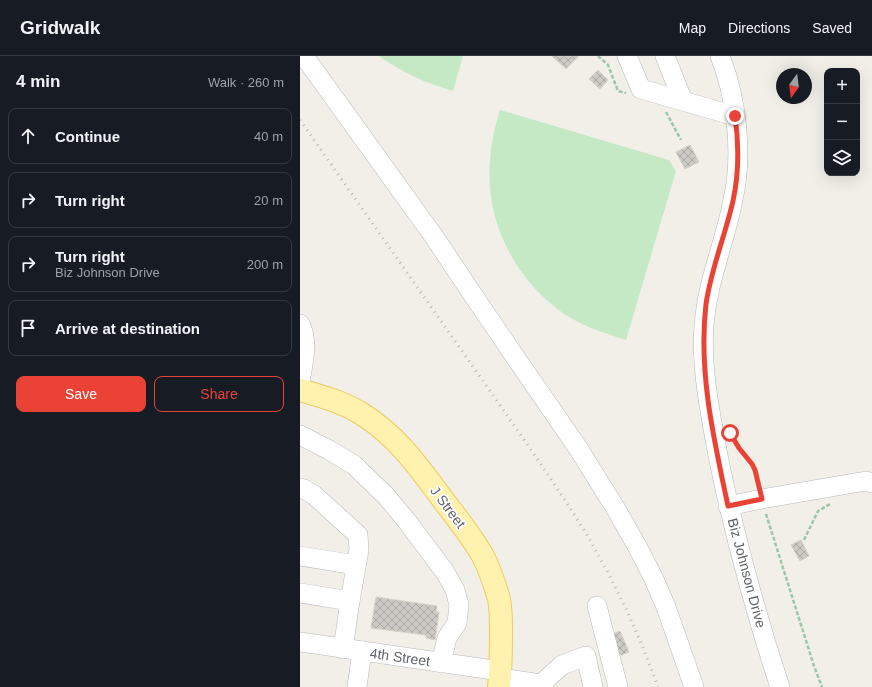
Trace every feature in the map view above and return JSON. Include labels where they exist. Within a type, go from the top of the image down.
[{"type":"main road","name":"J Street","points":[[300,390],[344,404],[361,413],[385,431],[410,456],[471,538],[484,557],[499,601],[501,628],[500,679]]},
{"type":"street","points":[[304,56],[470,288],[509,348],[578,448],[616,509],[640,552],[664,601],[694,687]]},
{"type":"street","points":[[627,56],[641,89],[735,116]]},
{"type":"street","points":[[665,56],[683,101]]},
{"type":"street","name":"Biz Johnson Drive","points":[[720,56],[729,85],[735,116],[738,155],[737,179],[707,302],[704,326],[704,359],[709,404],[719,465],[728,506],[780,687]]},
{"type":"street","points":[[300,324],[304,334],[300,382]]},
{"type":"street","points":[[300,435],[354,465],[386,496],[445,572],[455,590],[459,605],[457,623],[447,638],[440,663]]},
{"type":"street","points":[[728,506],[866,481],[872,483]]},
{"type":"street","points":[[300,488],[314,495],[358,535],[359,550],[344,648]]},
{"type":"street","points":[[300,556],[356,565]]},
{"type":"street","points":[[300,593],[350,601]]},
{"type":"street","points":[[597,606],[618,687]]},
{"type":"street","name":"4th Street","points":[[300,642],[440,663],[500,679],[543,686]]},
{"type":"street","points":[[357,687],[362,651]]},
{"type":"street","points":[[543,686],[562,665],[586,656],[594,687]]},
{"type":"path","points":[[730,433],[755,470],[777,550],[822,687]]},
{"type":"path","points":[[804,540],[818,512],[835,501]]},
{"type":"green space","points":[[379,56],[463,56],[453,91],[433,85],[415,77],[397,68]]},
{"type":"green space","points":[[500,110],[669,160],[676,171],[626,340],[580,323],[555,307],[539,293],[526,277],[504,242],[492,203],[490,182],[491,148]]},
{"type":"building","points":[[552,56],[578,56],[578,57],[566,69]]},
{"type":"building","points":[[598,70],[608,80],[600,89],[589,79]]},
{"type":"building","points":[[690,145],[699,162],[685,169],[676,152]]},
{"type":"building","points":[[801,540],[809,556],[800,561],[791,545]]},
{"type":"building","points":[[376,597],[437,606],[436,612],[439,612],[435,640],[426,638],[426,635],[371,628]]},
{"type":"building","points":[[620,631],[629,652],[619,656],[610,635]]},
{"type":"railway","points":[[300,120],[518,431],[586,533],[627,611],[658,687]]},
{"type":"route","points":[[730,433],[755,470],[762,499],[728,506],[719,465],[709,404],[704,352],[704,326],[707,302],[737,179],[738,155],[735,116]]}]
